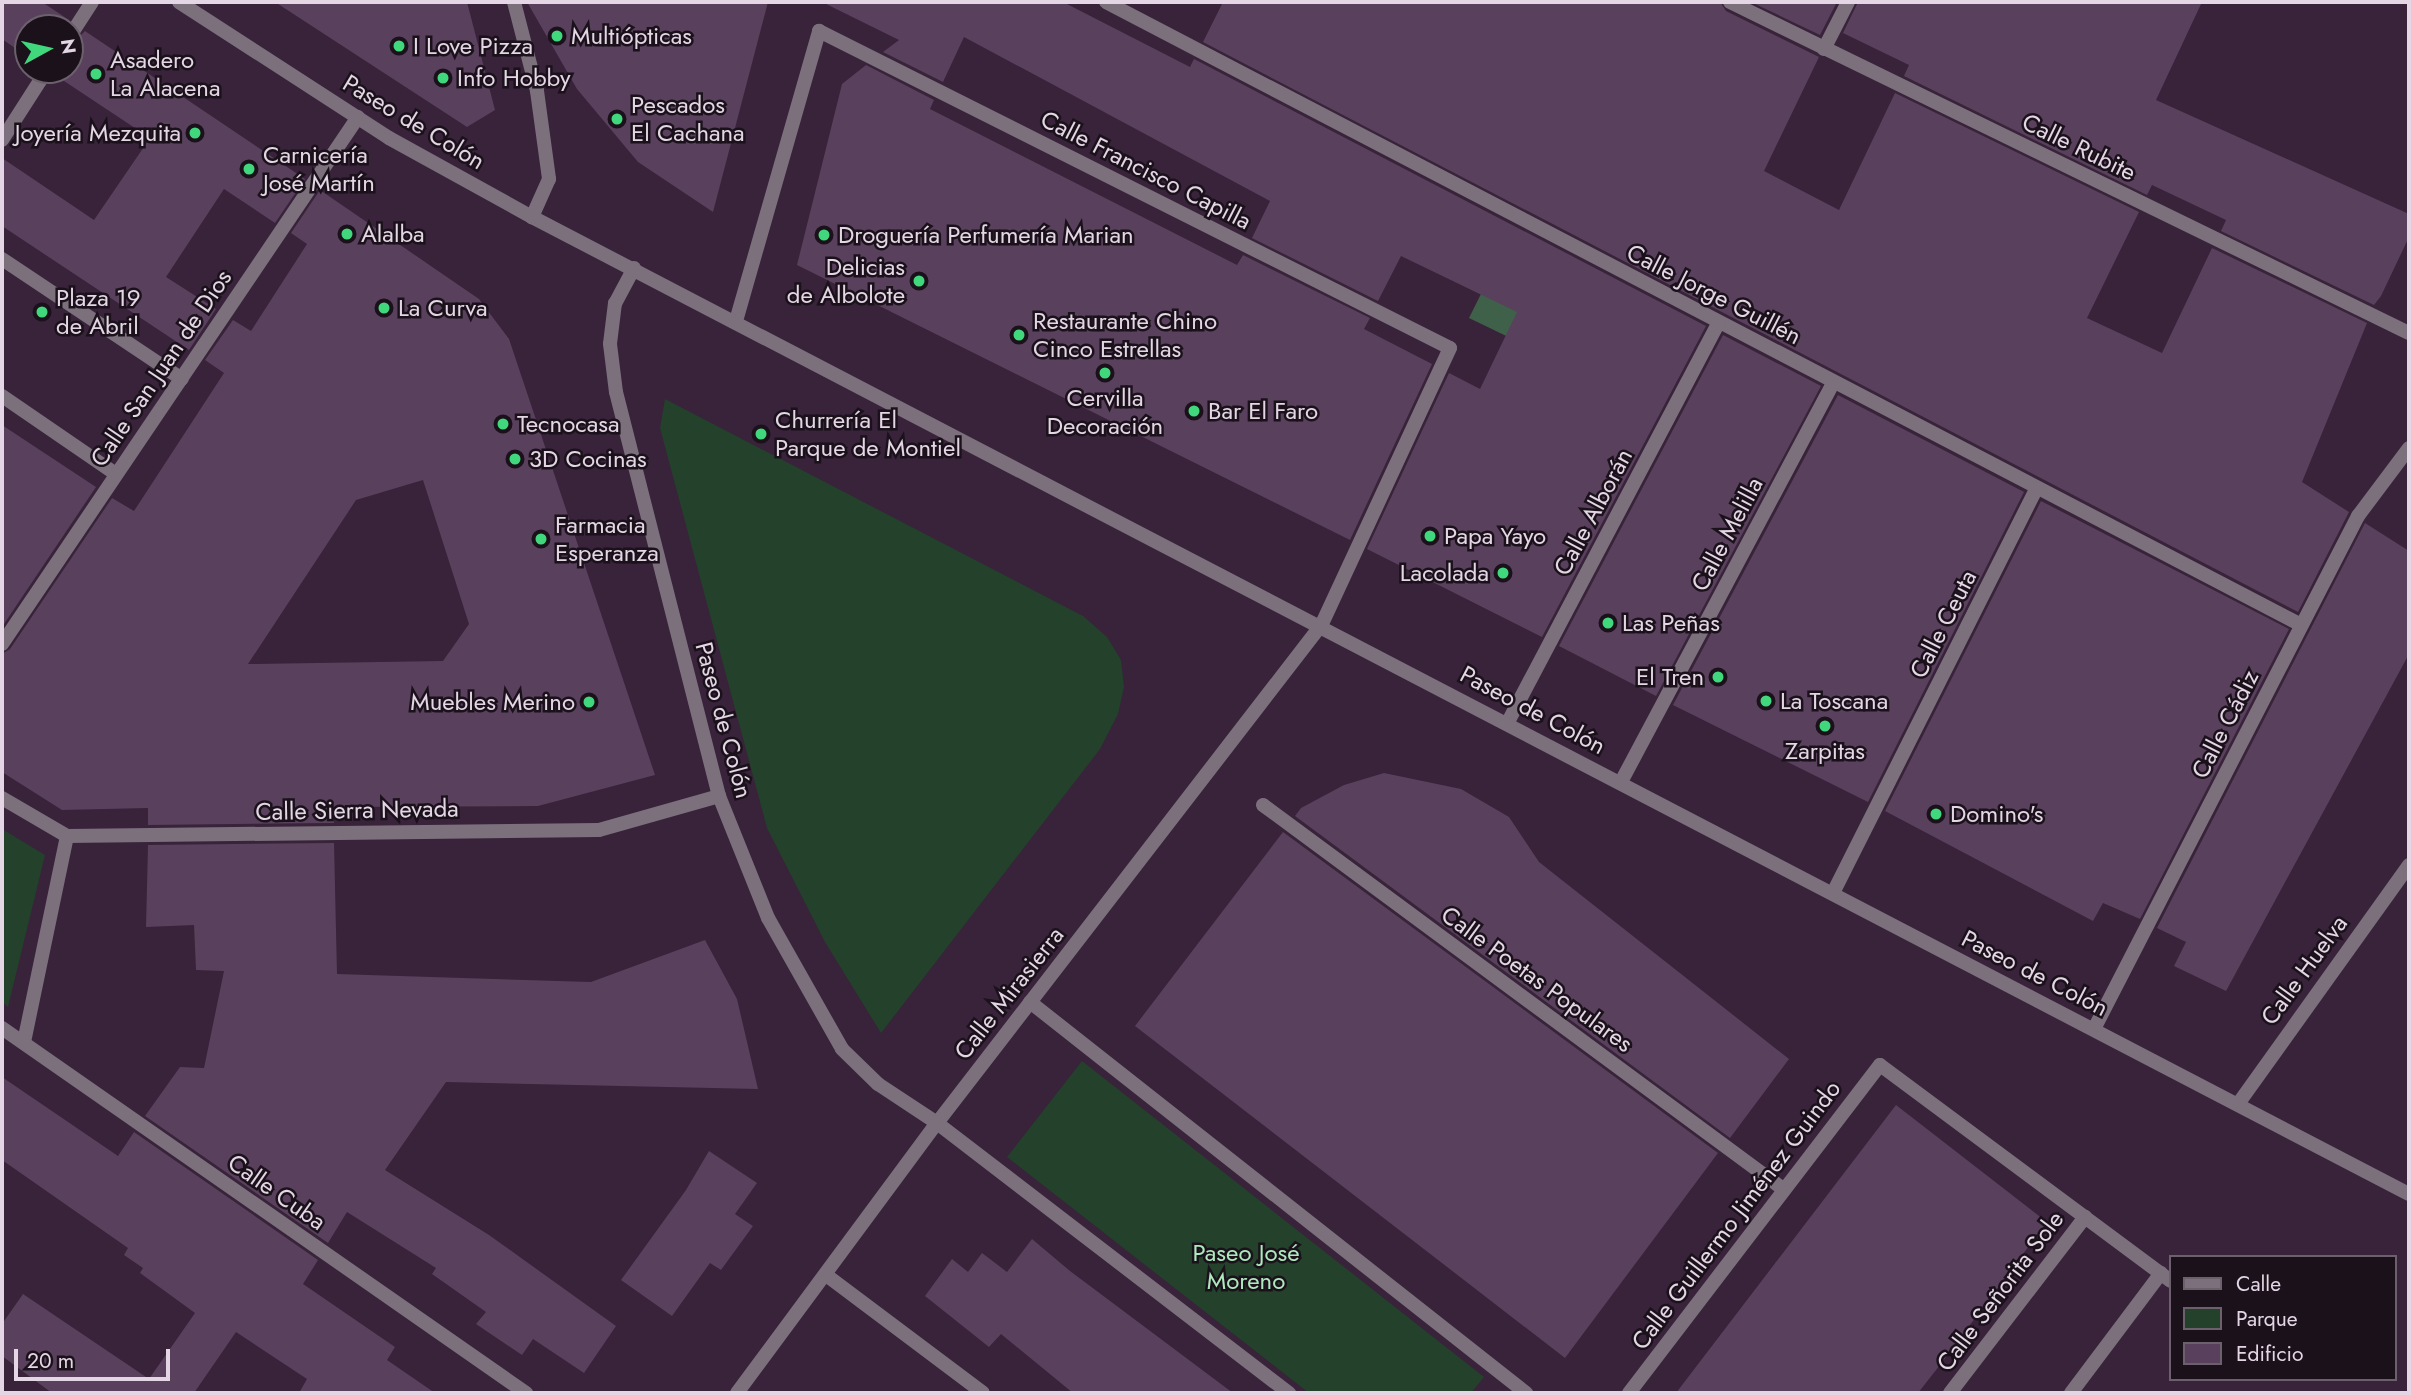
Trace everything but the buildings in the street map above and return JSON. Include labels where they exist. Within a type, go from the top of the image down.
[{"type":"street","name":"Paseo de Colón","points":[[179,2],[358,117],[532,217],[1322,624],[2409,1194]]},
{"type":"street","points":[[514,2],[537,90],[549,179],[532,217]]},
{"type":"street","name":"Calle Jorge Guillén","points":[[1106,2],[2301,625]]},
{"type":"street","name":"Calle Rubite","points":[[1730,2],[2409,333]]},
{"type":"street","points":[[1825,49],[1848,2]]},
{"type":"street","name":"Calle Francisco Capilla","points":[[736,321],[819,31],[1450,348],[1322,624]]},
{"type":"street","points":[[2,140],[38,84]]},
{"type":"street","name":"Calle San Juan de Dios","points":[[2,644],[358,117]]},
{"type":"street","points":[[2,259],[182,379]]},
{"type":"street","name":"Paseo de Colón","points":[[634,268],[615,303],[610,344],[615,392],[719,796],[768,918],[842,1049],[878,1084],[937,1123]]},
{"type":"street","name":"Calle Alborán","points":[[1508,722],[1719,322]]},
{"type":"street","name":"Calle Melilla","points":[[1621,782],[1834,382]]},
{"type":"street","points":[[2,396],[117,474]]},
{"type":"street","name":"Calle Cádiz","points":[[2094,1029],[2358,516],[2409,448]]},
{"type":"street","name":"Calle Ceuta","points":[[1833,893],[2037,488]]},
{"type":"street","name":"Calle Mirasierra","points":[[737,1393],[937,1123],[1322,624]]},
{"type":"street","name":"Calle Sierra Nevada","points":[[67,836],[599,830],[719,796]]},
{"type":"street","points":[[2,798],[67,836],[24,1042]]},
{"type":"street","name":"Calle Poetas Populares","points":[[1263,805],[1783,1189]]},
{"type":"street","name":"Calle Huelva","points":[[2238,1104],[2409,865]]},
{"type":"street","points":[[1030,1002],[1526,1393]]},
{"type":"street","name":"Calle Cuba","points":[[2,1028],[526,1393]]},
{"type":"street","name":"Calle Guillermo Jiménez Guindo","points":[[1629,1393],[1880,1065],[2085,1217]]},
{"type":"street","points":[[937,1123],[1289,1393]]},
{"type":"street","points":[[2071,1393],[2166,1277],[2085,1217]]},
{"type":"street","name":"Calle Señorita Sole","points":[[1950,1393],[2085,1217]]},
{"type":"street","points":[[827,1275],[982,1393]]},
{"type":"green space","points":[[665,399],[1083,616],[1107,637],[1121,660],[1124,687],[1118,714],[1100,749],[881,1033],[825,942],[767,828],[660,428]]},
{"type":"green space","points":[[2,829],[45,855],[8,1007],[2,1002]]},
{"type":"green space","name":"Paseo José Moreno","points":[[1082,1061],[1484,1377],[1471,1393],[1309,1393],[1007,1157]]},
{"type":"shaded area","points":[[1488,280],[1538,320],[1527,346],[1469,318]]},
{"type":"place","name":"Multiópticas","points":[[557,36]]},
{"type":"place","name":"I Love Pizza","points":[[399,46]]},
{"type":"place","name":"Asadero La Alacena","points":[[96,74]]},
{"type":"place","name":"Info Hobby","points":[[443,78]]},
{"type":"place","name":"Pescados El Cachana","points":[[617,119]]},
{"type":"place","name":"Joyería Mezquita","points":[[195,133]]},
{"type":"place","name":"Carnicería José Martín","points":[[249,169]]},
{"type":"place","name":"Alalba","points":[[347,234]]},
{"type":"place","name":"Droguería Perfumería Marian","points":[[824,235]]},
{"type":"place","name":"Delicias de Albolote","points":[[919,281]]},
{"type":"place","name":"La Curva","points":[[384,308]]},
{"type":"place","name":"Plaza 19 de Abril","points":[[42,312]]},
{"type":"place","name":"Restaurante Chino Cinco Estrellas","points":[[1019,335]]},
{"type":"place","name":"Cervilla Decoración","points":[[1105,373]]},
{"type":"place","name":"Bar El Faro","points":[[1194,411]]},
{"type":"place","name":"Tecnocasa","points":[[503,424]]},
{"type":"place","name":"Churrería El Parque de Montiel","points":[[761,434]]},
{"type":"place","name":"3D Cocinas","points":[[515,459]]},
{"type":"place","name":"Papa Yayo","points":[[1430,536]]},
{"type":"place","name":"Farmacia Esperanza","points":[[541,539]]},
{"type":"place","name":"Lacolada","points":[[1503,573]]},
{"type":"place","name":"Las Peñas","points":[[1608,623]]},
{"type":"place","name":"El Tren","points":[[1718,677]]},
{"type":"place","name":"La Toscana","points":[[1766,701]]},
{"type":"place","name":"Muebles Merino","points":[[589,702]]},
{"type":"place","name":"Zarpitas","points":[[1825,726]]},
{"type":"place","name":"Domino's","points":[[1936,814]]}]
